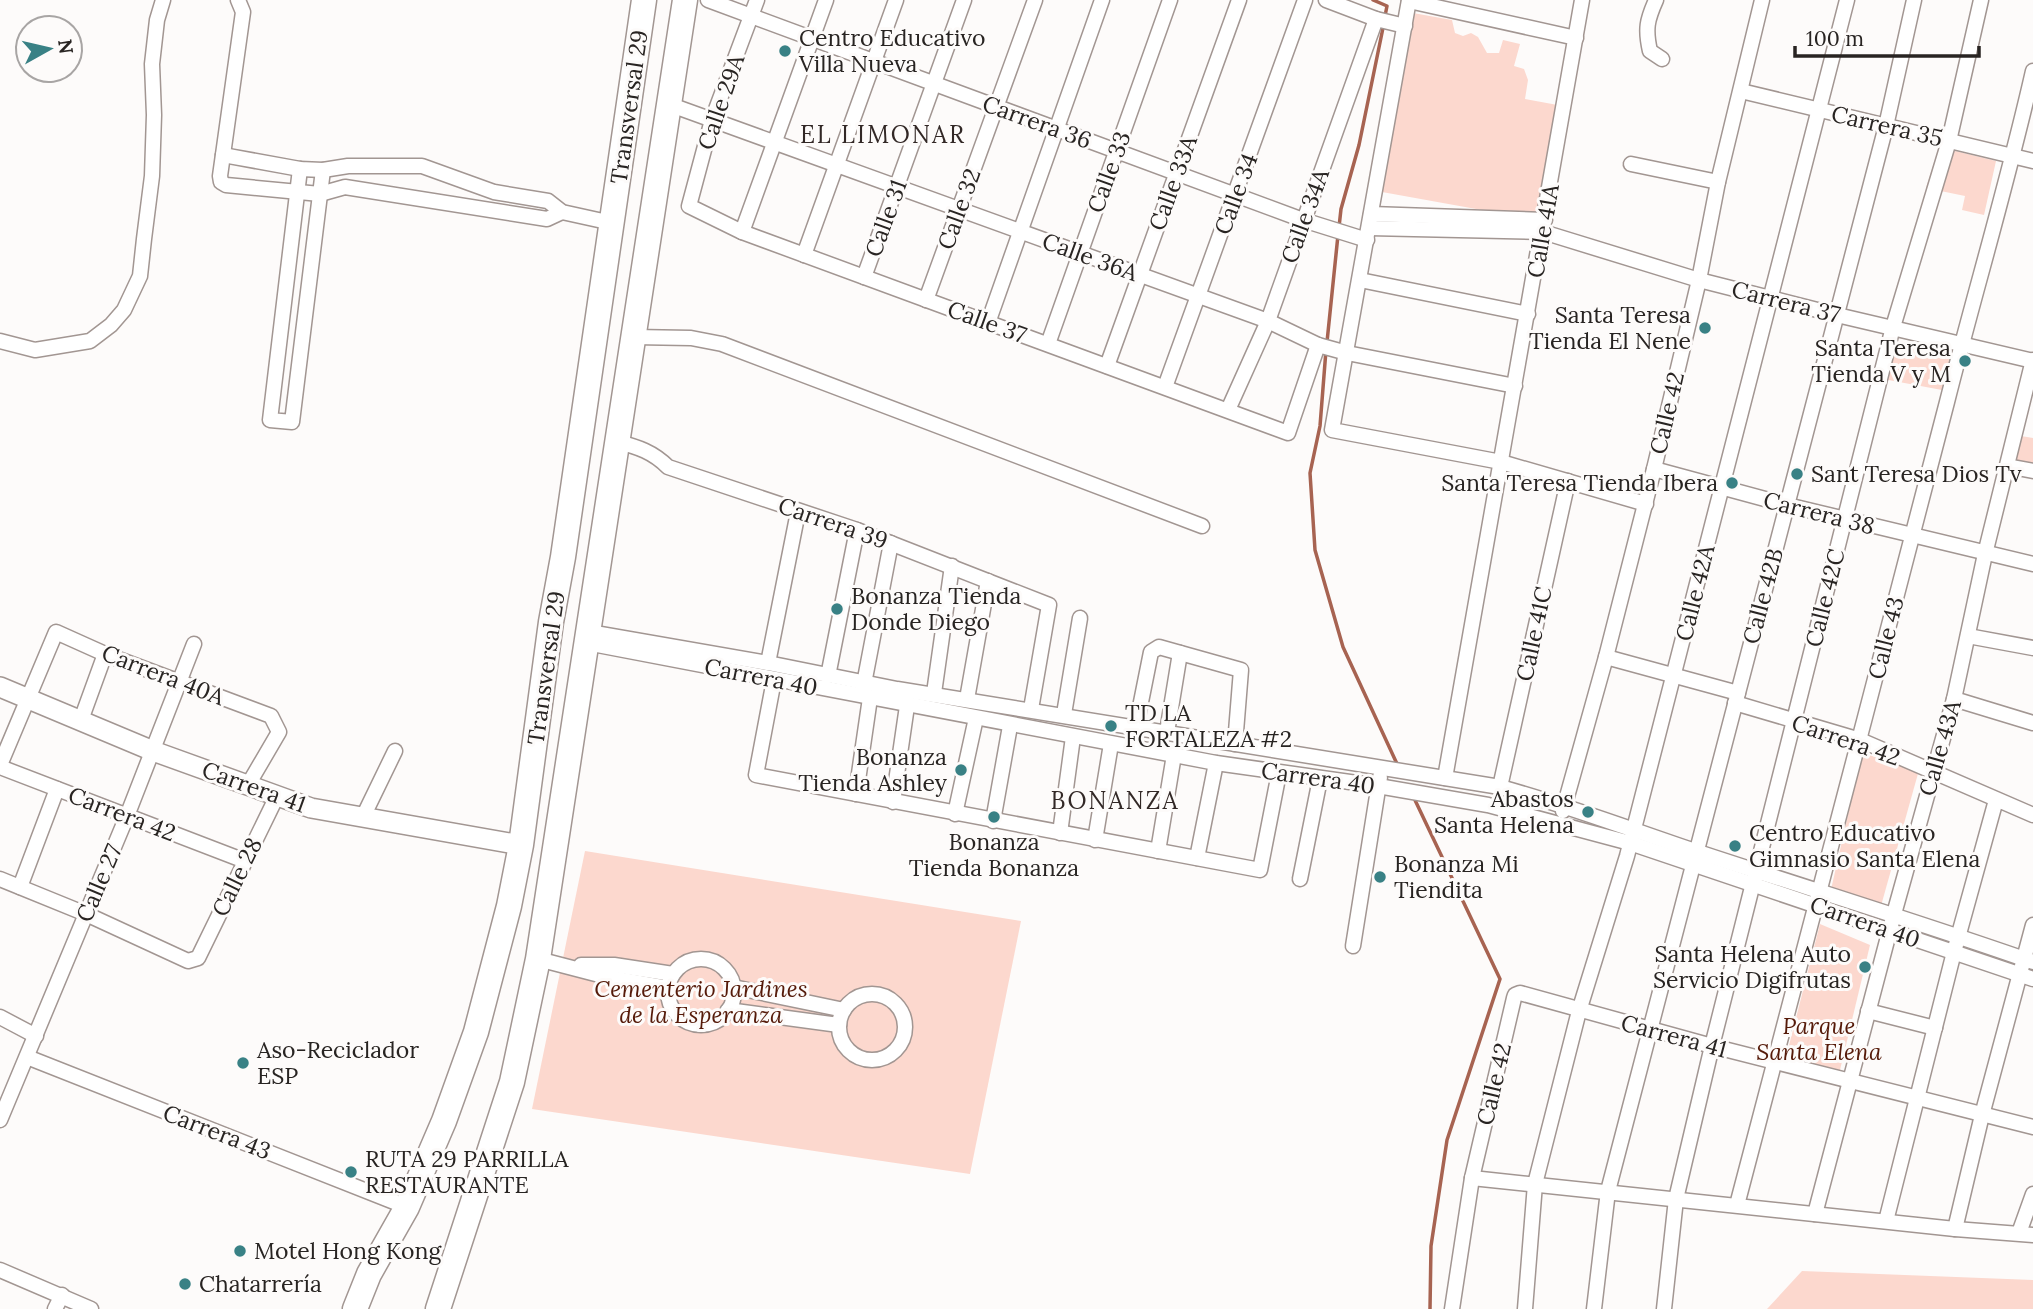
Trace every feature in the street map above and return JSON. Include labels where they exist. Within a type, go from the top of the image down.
[{"type":"highway","name":"Transversal 29","points":[[355,1309],[373,1267],[407,1207],[444,1121],[476,1032],[509,906],[521,845],[551,622],[563,557],[644,0]]},
{"type":"highway","name":"Transversal 29","points":[[438,1309],[550,962],[588,638],[685,0]]},
{"type":"street","points":[[0,341],[35,350],[90,341],[111,325],[124,310],[140,276],[145,239],[154,115],[152,64],[157,20],[163,0]]},
{"type":"street","points":[[238,0],[243,12],[221,182],[226,185],[320,194],[345,187],[547,219],[562,212]]},
{"type":"street","name":"Carrera 36","points":[[708,0],[1303,220],[1369,227],[1544,226]]},
{"type":"street","name":"Calle 29A","points":[[689,206],[712,120],[757,0]]},
{"type":"street","points":[[742,233],[826,0]]},
{"type":"street","points":[[804,255],[896,0]]},
{"type":"street","name":"Calle 31","points":[[864,277],[964,0]]},
{"type":"street","name":"Calle 32","points":[[926,300],[1035,0]]},
{"type":"street","points":[[988,323],[1102,0]]},
{"type":"street","name":"Calle 33","points":[[1048,344],[1170,0]]},
{"type":"street","name":"Calle 33A","points":[[1107,366],[1239,0]]},
{"type":"street","name":"Calle 34","points":[[1166,387],[1306,0]]},
{"type":"street","points":[[1326,0],[1376,19],[1405,26]]},
{"type":"street","name":"Calle 41A","points":[[1445,778],[1583,0]]},
{"type":"street","points":[[1656,0],[1647,21],[1647,37],[1650,51],[1662,59]]},
{"type":"street","name":"Calle 42","points":[[1559,823],[1646,503],[1762,0]]},
{"type":"street","name":"Calle 42A","points":[[1525,1309],[1535,1184],[1579,1011],[1632,836],[1847,0]]},
{"type":"street","name":"Calle 42B","points":[[1594,1309],[1608,1191],[1886,126],[1914,0]]},
{"type":"street","name":"Calle 42C","points":[[1664,1309],[1676,1199],[1712,1046],[1893,327],[1950,141],[1981,0]]},
{"type":"street","points":[[1576,38],[1409,1],[1360,281],[1343,352],[1332,430],[1501,462],[1646,503]]},
{"type":"street","name":"Calle 34A","points":[[1228,410],[1268,321],[1376,19]]},
{"type":"street","name":"Calle 43","points":[[1737,1205],[1962,344],[2014,156],[2033,71]]},
{"type":"street","name":"Carrera 35","points":[[1741,91],[2033,161]]},
{"type":"street","name":"Calle 36A","points":[[671,105],[1268,321],[1321,346],[1515,386]]},
{"type":"street","points":[[223,155],[300,169],[422,166],[494,192],[548,201],[562,212],[612,223]]},
{"type":"street","points":[[1630,164],[1718,182]]},
{"type":"street","points":[[300,169],[270,420],[292,422],[323,170]]},
{"type":"street","name":"Calle 37","points":[[689,206],[742,233],[1288,433],[1321,346]]},
{"type":"street","name":"Carrera 37","points":[[1544,226],[1699,280],[2033,361]]},
{"type":"street","points":[[1360,281],[1528,314]]},
{"type":"street","points":[[284,304],[306,305]]},
{"type":"street","points":[[634,337],[691,338],[722,344],[1202,526]]},
{"type":"street","name":"Calle 43A","points":[[1815,1214],[1954,699],[1985,554],[2033,361]]},
{"type":"street","name":"Carrera 39","points":[[618,442],[657,456],[668,467],[857,530],[1049,606],[1031,709]]},
{"type":"street","points":[[2007,466],[2033,471]]},
{"type":"street","name":"Carrera 38","points":[[1654,469],[1787,505],[2033,564]]},
{"type":"street","name":"Calle 41C","points":[[1500,787],[1568,481]]},
{"type":"street","points":[[768,663],[798,512]]},
{"type":"street","points":[[828,676],[857,530]]},
{"type":"street","points":[[856,794],[865,692],[891,543]]},
{"type":"street","points":[[934,693],[952,566]]},
{"type":"street","points":[[967,699],[988,581]]},
{"type":"street","points":[[1064,714],[1080,618]]},
{"type":"street","name":"Carrera 40A","points":[[27,697],[56,632],[106,654],[271,716],[279,732],[248,785]]},
{"type":"street","points":[[1968,636],[2033,648]]},
{"type":"street","name":"Carrera 40","points":[[588,638],[768,663],[828,676],[907,706],[1216,763],[1489,805],[1559,823],[1632,836]]},
{"type":"street","name":"Carrera 40","points":[[588,638],[774,680],[865,692],[934,693],[1500,787],[1565,805],[1632,836],[1754,878],[1817,906],[2026,977]]},
{"type":"street","name":"Calle 27","points":[[0,1120],[127,816],[194,643]]},
{"type":"street","points":[[1136,727],[1151,652],[1160,648],[1241,670],[1235,744]]},
{"type":"street","points":[[1167,732],[1180,653]]},
{"type":"street","points":[[81,720],[106,654]]},
{"type":"street","name":"Carrera 42","points":[[1606,657],[1674,675],[1794,721],[1860,740],[2033,815]]},
{"type":"street","points":[[774,680],[756,775],[1095,840],[1260,870],[1279,773]]},
{"type":"street","name":"Carrera 41","points":[[0,687],[153,751],[311,808],[521,845]]},
{"type":"street","points":[[0,766],[27,697]]},
{"type":"street","points":[[1954,699],[2033,723]]},
{"type":"street","points":[[893,802],[907,706]]},
{"type":"street","points":[[955,814],[976,718]]},
{"type":"street","points":[[993,821],[1010,726]]},
{"type":"street","points":[[1060,833],[1073,737]]},
{"type":"street","points":[[1095,840],[1111,744]]},
{"type":"street","points":[[363,817],[395,751]]},
{"type":"street","points":[[1158,851],[1174,755]]},
{"type":"street","points":[[1197,858],[1216,763]]},
{"type":"street","name":"Carrera 42","points":[[0,766],[245,861]]},
{"type":"street","points":[[1353,946],[1381,769]]},
{"type":"street","points":[[1300,879],[1320,779]]},
{"type":"street","points":[[20,887],[57,789]]},
{"type":"street","name":"Calle 28","points":[[86,914],[188,961],[198,958],[276,796]]},
{"type":"street","points":[[1886,1221],[1954,952],[1996,800]]},
{"type":"street","points":[[0,878],[86,914]]},
{"type":"street","name":"Carrera 40","points":[[1754,878],[1821,891],[2028,960]]},
{"type":"street","points":[[1955,1229],[1982,1115],[2026,977],[2033,925]]},
{"type":"street","points":[[692,960],[715,962],[727,972],[733,987],[728,1010],[716,1021],[693,1024],[674,1011],[668,988],[673,974],[692,960]]},
{"type":"street","points":[[550,962],[612,971],[673,974]]},
{"type":"street","points":[[612,971],[668,988]]},
{"type":"street","points":[[733,987],[844,1010]]},
{"type":"street","name":"Calle 42","points":[[1452,1309],[1472,1178],[1514,998],[1520,993]]},
{"type":"street","name":"Carrera 41","points":[[1520,993],[1712,1046],[2033,1127]]},
{"type":"street","points":[[762,1014],[765,994]]},
{"type":"street","points":[[870,994],[885,997],[898,1007],[905,1029],[900,1044],[889,1055],[874,1060],[858,1057],[846,1047],[839,1025],[844,1010],[855,999],[870,994]]},
{"type":"street","points":[[728,1010],[839,1025]]},
{"type":"street","points":[[1868,1011],[1935,1028]]},
{"type":"street","points":[[0,1017],[36,1035]]},
{"type":"street","name":"Carrera 43","points":[[27,1058],[407,1207]]},
{"type":"street","points":[[1472,1178],[1955,1229],[2026,1234],[2033,1194]]},
{"type":"street","points":[[0,1270],[91,1309]]},
{"type":"street","points":[[55,1309],[62,1295]]},
{"type":"green space","points":[[1413,13],[1452,20],[1455,33],[1463,36],[1471,33],[1478,37],[1487,53],[1499,53],[1503,40],[1520,44],[1514,66],[1524,69],[1528,80],[1525,99],[1563,106],[1543,221],[1382,192]]},
{"type":"green space","points":[[1939,147],[1996,161],[1984,215],[1962,210],[1965,196],[1926,188]]},
{"type":"green space","points":[[1894,340],[1951,352],[1942,390],[1883,379]]},
{"type":"green space","points":[[2021,436],[2033,438],[2033,467],[2012,463]]},
{"type":"green space","points":[[1862,753],[1919,770],[1879,913],[1830,894]]},
{"type":"green space","name":"Cementerio Jardines de la Esperanza","points":[[585,851],[1021,921],[970,1174],[532,1109]]},
{"type":"green space","name":"Parque Santa Elena","points":[[1820,924],[1870,945],[1840,1070],[1784,1065]]},
{"type":"green space","points":[[1802,1271],[2033,1280],[2033,1309],[1767,1309]]},
{"type":"waterway","points":[[1373,0],[1387,6],[1385,16]]},
{"type":"waterway","points":[[1339,227],[1384,23]]},
{"type":"waterway","points":[[1327,342],[1338,235]]},
{"type":"waterway","points":[[1326,350],[1320,426],[1310,473],[1315,550],[1343,647],[1398,766]]},
{"type":"waterway","points":[[1414,798],[1500,979],[1447,1140],[1431,1246],[1430,1309]]},
{"type":"place","name":"Centro Educativo Villa Nueva","points":[[785,51]]},
{"type":"place","name":"Santa Teresa Tienda El Nene","points":[[1705,328]]},
{"type":"place","name":"Santa Teresa Tienda V y M","points":[[1965,361]]},
{"type":"place","name":"Sant Teresa Dios Tv","points":[[1797,474]]},
{"type":"place","name":"Santa Teresa Tienda Ibera","points":[[1732,483]]},
{"type":"place","name":"Bonanza Tienda Donde Diego","points":[[837,609]]},
{"type":"place","name":"TD LA FORTALEZA #2","points":[[1111,726]]},
{"type":"place","name":"Bonanza Tienda Ashley","points":[[961,770]]},
{"type":"place","name":"Abastos Santa Helena","points":[[1588,812]]},
{"type":"place","name":"Bonanza Tienda Bonanza","points":[[994,817]]},
{"type":"place","name":"Centro Educativo Gimnasio Santa Elena","points":[[1735,846]]},
{"type":"place","name":"Bonanza Mi Tiendita","points":[[1380,877]]},
{"type":"place","name":"Santa Helena Auto Servicio Digifrutas","points":[[1865,967]]},
{"type":"place","name":"Aso-Reciclador ESP","points":[[243,1063]]},
{"type":"place","name":"RUTA 29 PARRILLA RESTAURANTE","points":[[351,1172]]},
{"type":"place","name":"Motel Hong Kong","points":[[240,1251]]},
{"type":"place","name":"Chatarrería","points":[[185,1284]]},
{"type":"district","name":"EL LIMONAR","points":[[883,135]]},
{"type":"district","name":"BONANZA","points":[[1115,801]]}]
